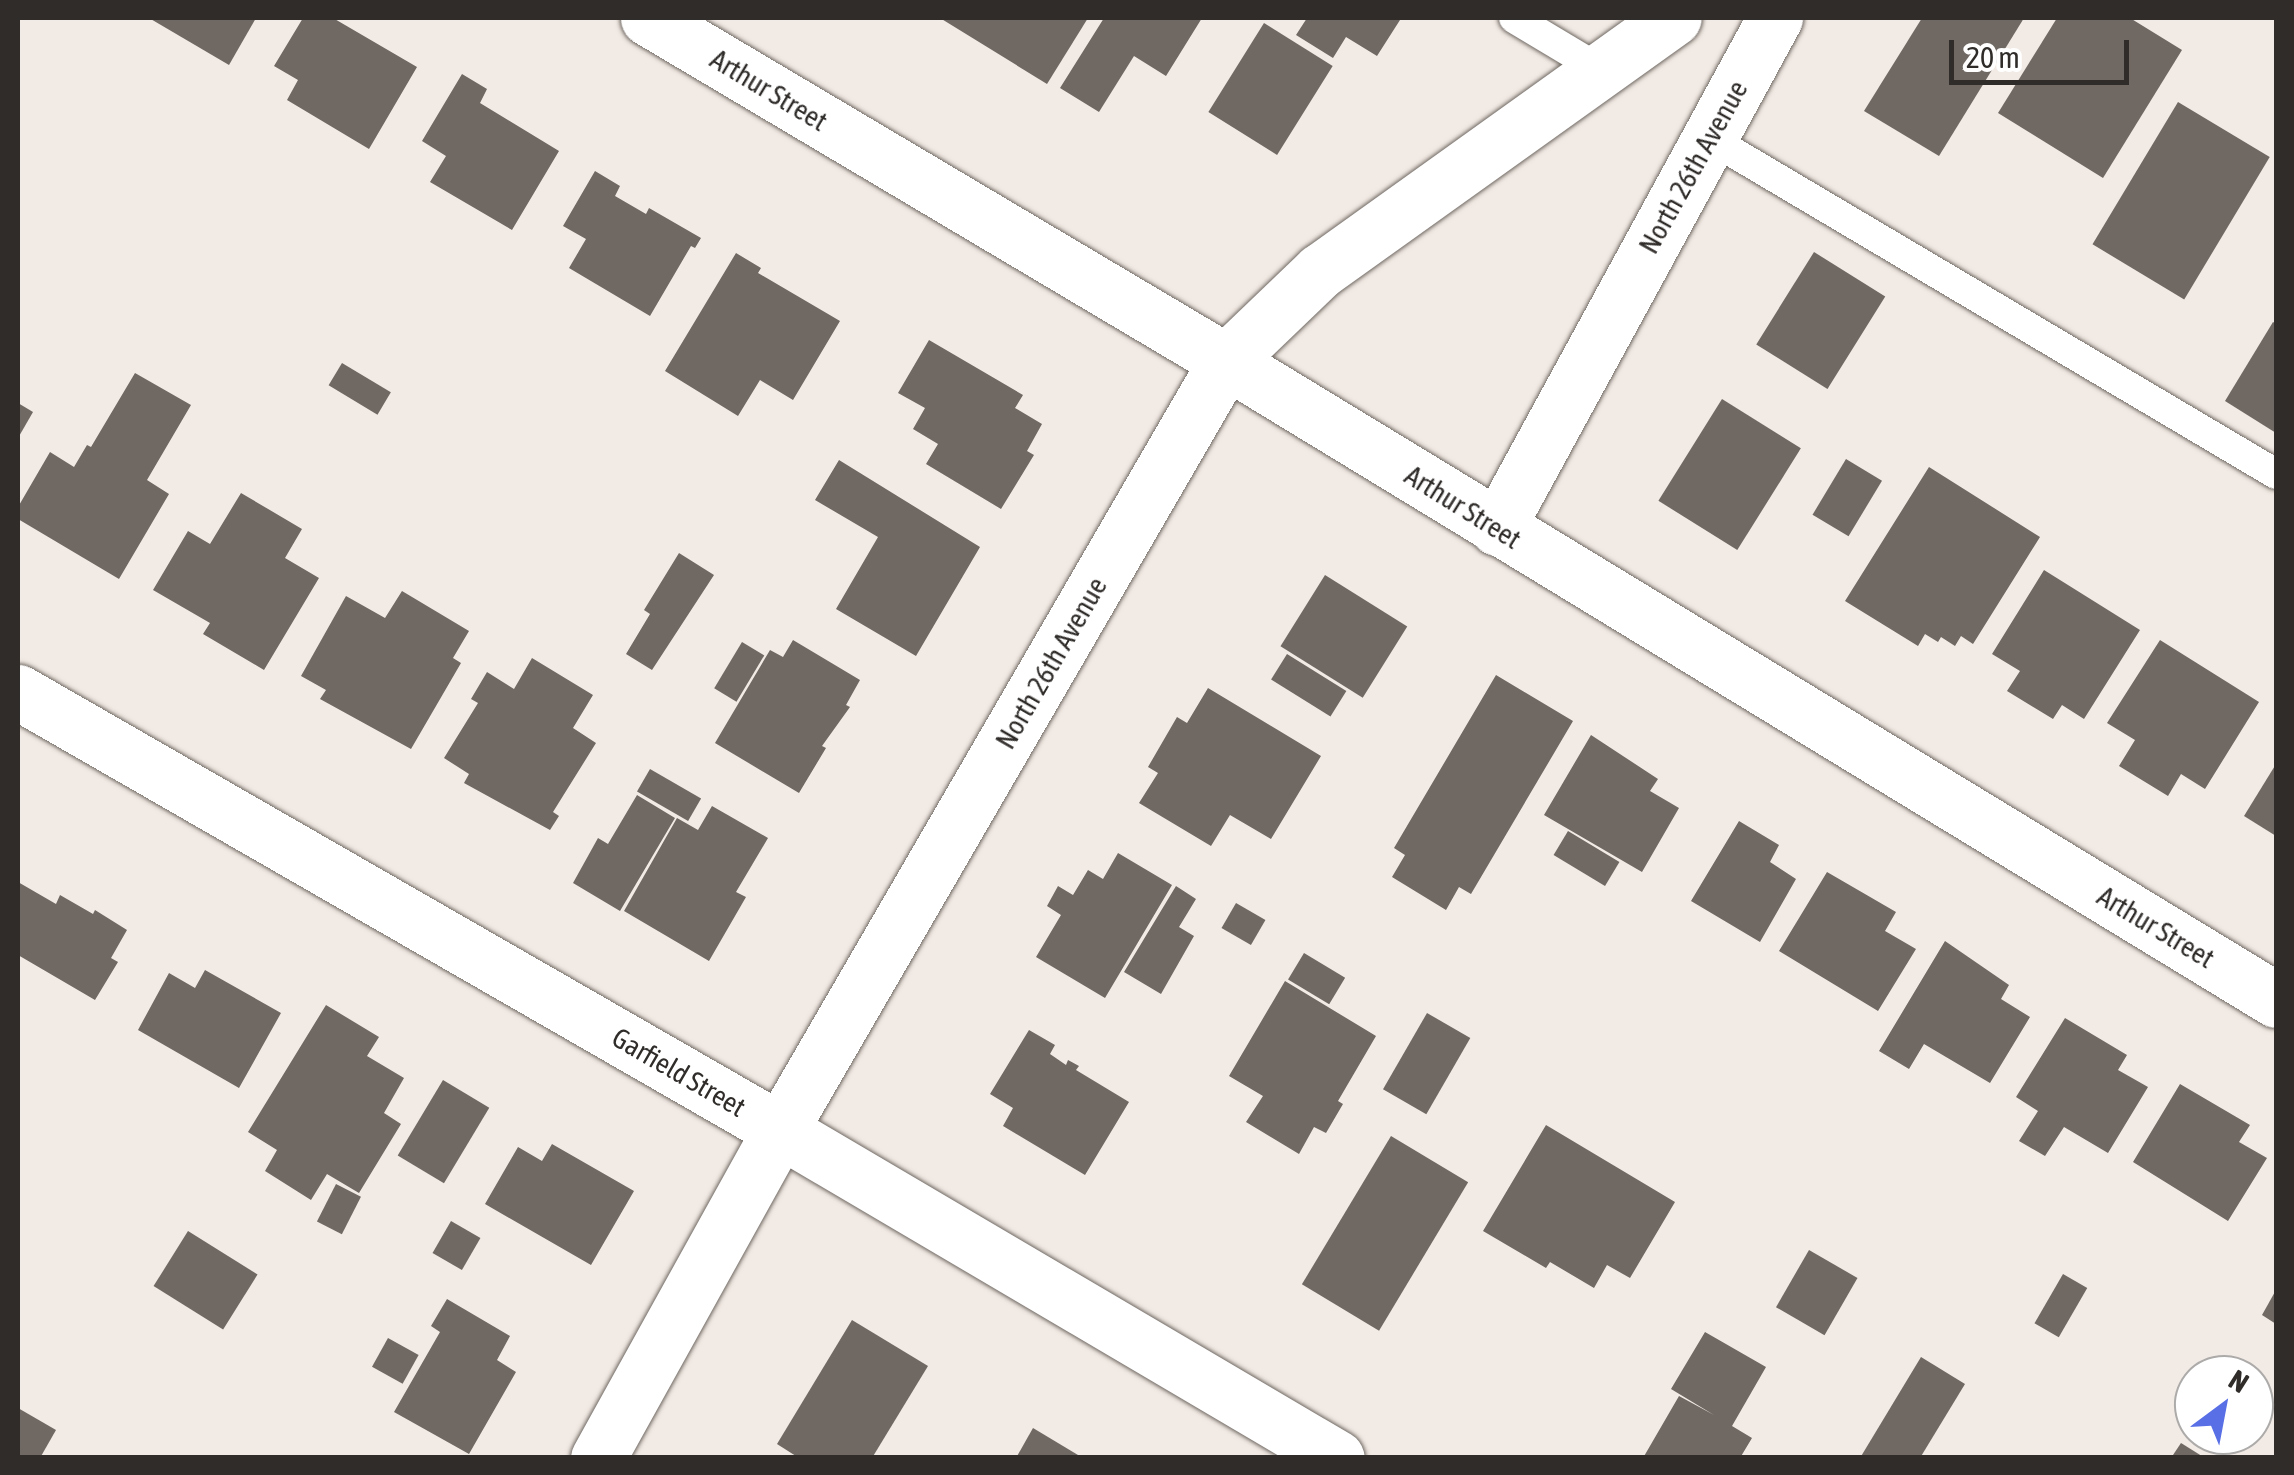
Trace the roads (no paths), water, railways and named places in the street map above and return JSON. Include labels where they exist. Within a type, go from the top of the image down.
[{"type":"street","name":"Arthur Street","points":[[648,18],[1226,361],[2276,1000]]},
{"type":"street","name":"North 26th Avenue","points":[[598,1458],[780,1130],[1226,361],[1320,271],[1674,18]]},
{"type":"street","name":"North 26th Avenue","points":[[1497,528],[1775,18]]},
{"type":"street","name":"Garfield Street","points":[[18,692],[780,1130],[1337,1458]]},
{"type":"lane","points":[[1514,18],[1602,70]]},
{"type":"lane","points":[[1709,138],[2276,474]]}]
